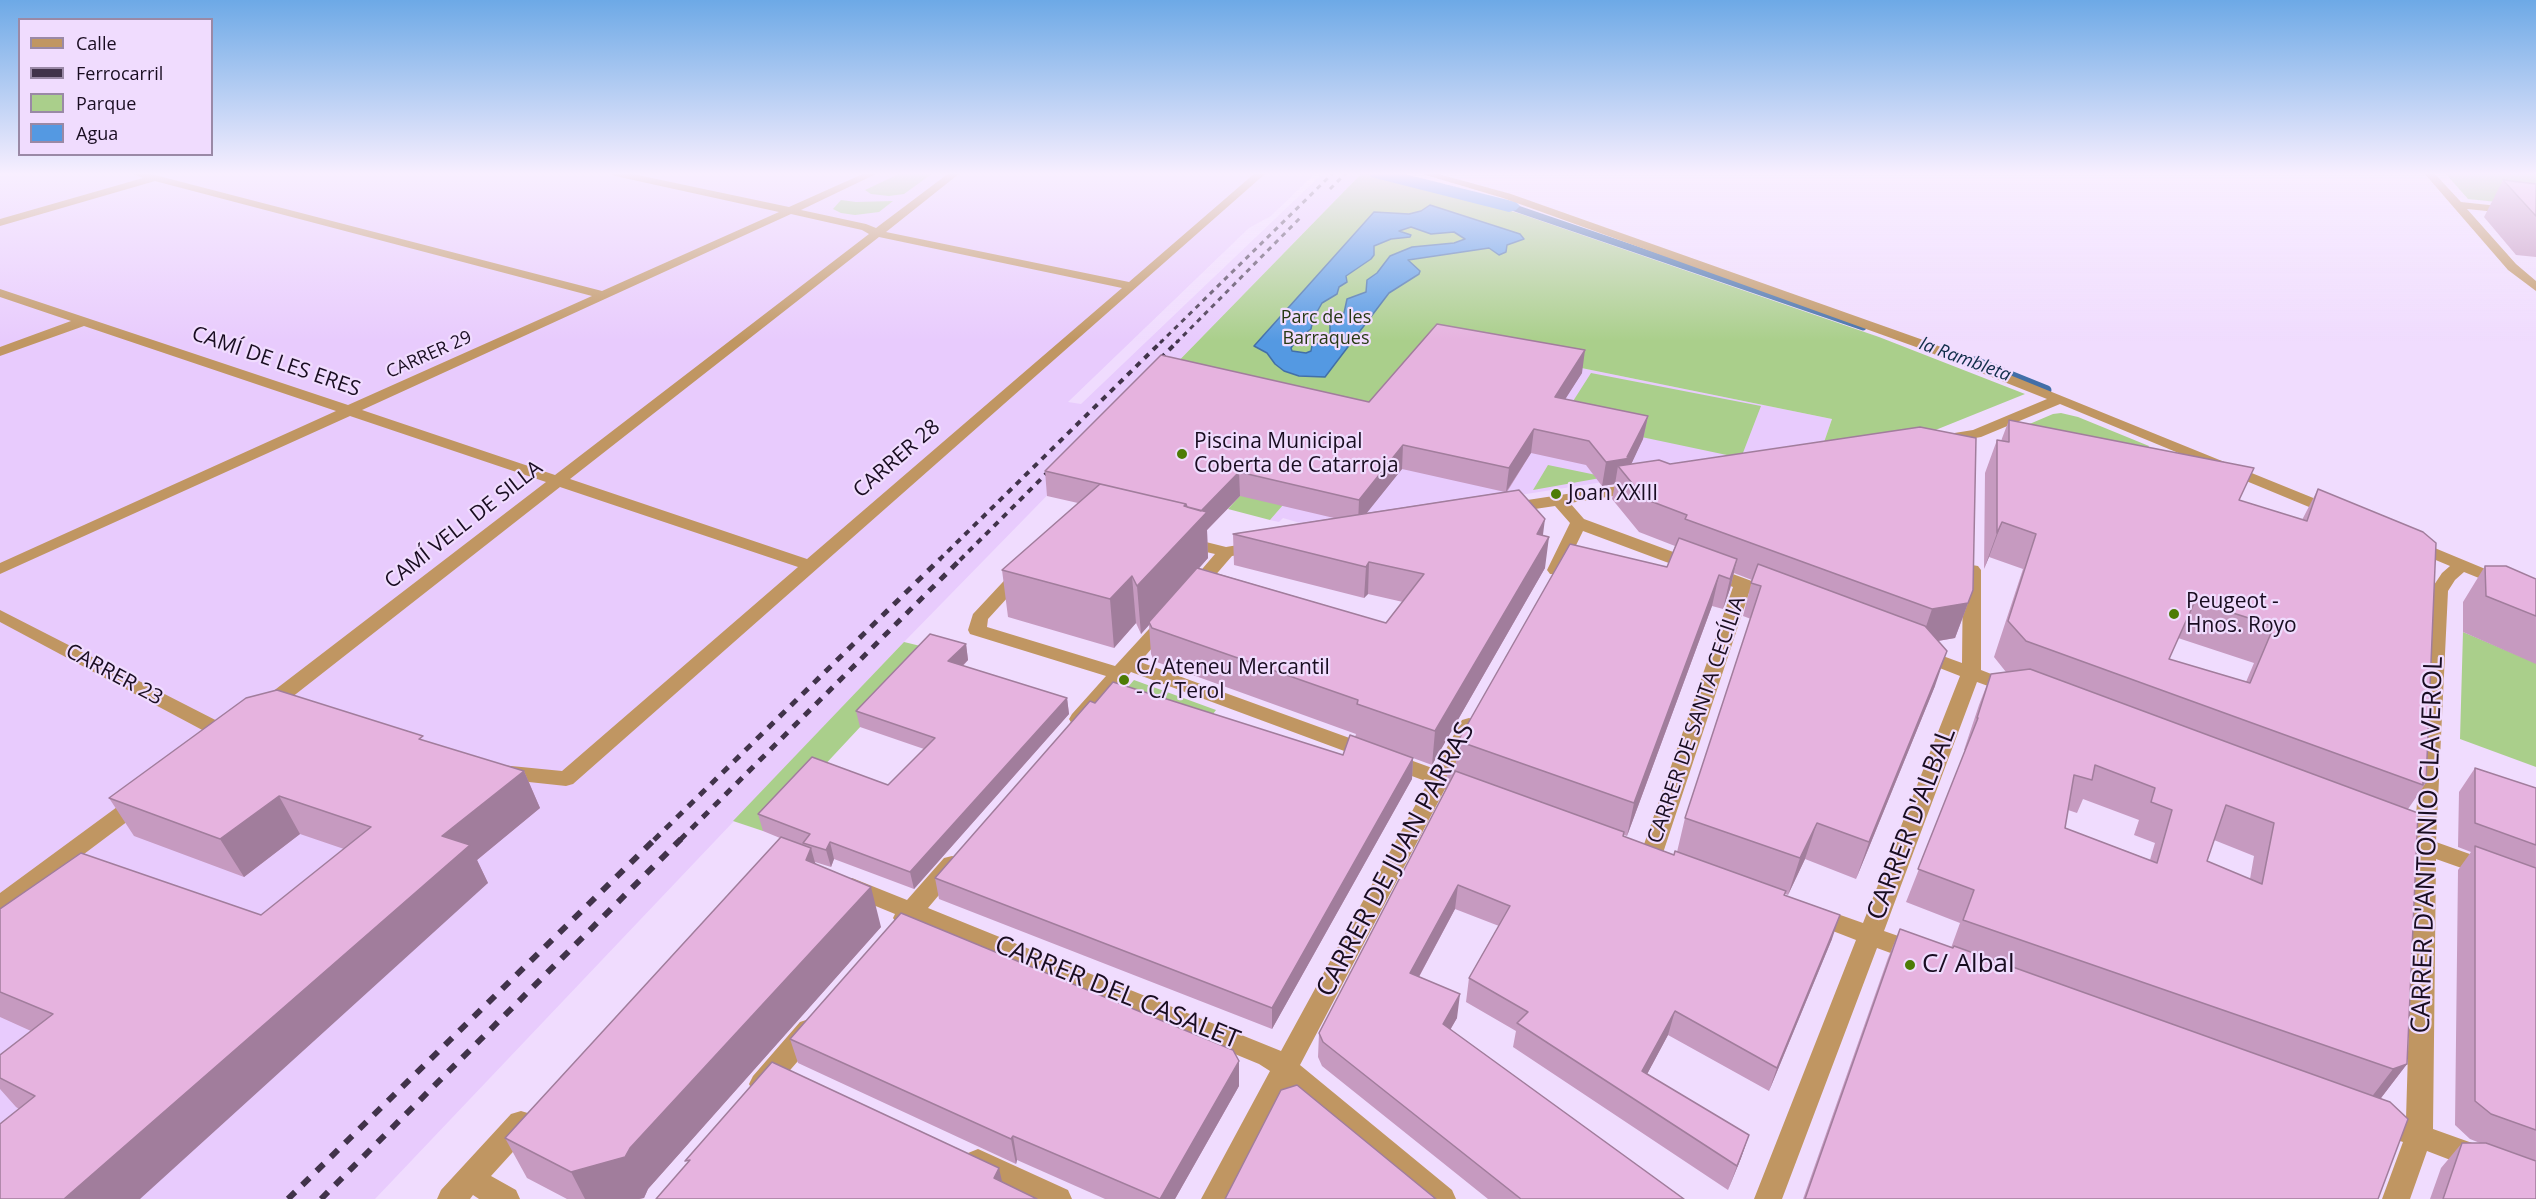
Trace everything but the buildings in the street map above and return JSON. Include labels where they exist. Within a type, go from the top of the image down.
[{"type":"street","points":[[349,229],[603,295]]},
{"type":"street","name":"CARRER 29","points":[[0,569],[749,229]]},
{"type":"street","points":[[869,229],[876,233],[1131,286]]},
{"type":"street","name":"CAMÍ VELL DE SILLA","points":[[210,749],[881,229]]},
{"type":"street","name":"CARRER 28","points":[[483,770],[566,779],[1197,229]]},
{"type":"street","points":[[1603,229],[1921,344],[2342,515]]},
{"type":"street","points":[[2478,229],[2512,267],[2536,287]]},
{"type":"street","name":"CAMÍ DE LES ERES","points":[[0,293],[810,566]]},
{"type":"street","points":[[0,352],[84,321]]},
{"type":"street","points":[[1975,442],[2061,399]]},
{"type":"street","points":[[1929,441],[2007,440]]},
{"type":"street","points":[[2210,478],[2229,478],[2240,474]]},
{"type":"street","points":[[1493,510],[1649,486]]},
{"type":"street","points":[[1559,500],[1578,523],[1789,602]]},
{"type":"street","points":[[1546,588],[1578,523]]},
{"type":"street","points":[[1169,537],[1226,552],[1269,545]]},
{"type":"street","points":[[2395,537],[2536,596]]},
{"type":"street","points":[[1068,732],[1226,552]]},
{"type":"street","name":"CARRER D'ALBAL","points":[[1768,1199],[1971,673],[1972,554]]},
{"type":"street","points":[[1035,559],[979,618],[977,630],[1124,669],[1488,796]]},
{"type":"street","name":"CARRER D'ANTONIO CLAVEROL","points":[[2396,1199],[2419,1135],[2425,846],[2439,591],[2448,577],[2463,564]]},
{"type":"street","name":"CARRER DE SANTA CECÍLIA","points":[[1673,864],[1641,852],[1743,584]]},
{"type":"street","name":"CARRER 23","points":[[0,615],[228,735]]},
{"type":"street","points":[[1908,649],[2033,697]]},
{"type":"street","points":[[278,698],[298,705]]},
{"type":"street","name":"CARRER DE JUAN PARRAS","points":[[1215,1199],[1476,712]]},
{"type":"street","points":[[0,905],[154,790]]},
{"type":"street","points":[[2382,830],[2504,876]]},
{"type":"street","points":[[891,934],[968,846]]},
{"type":"street","name":"CARRER DEL CASALET","points":[[836,881],[1253,1048],[1284,1067],[1442,1199]]},
{"type":"street","points":[[1795,908],[1935,960]]},
{"type":"street","points":[[743,1105],[826,1010]]},
{"type":"street","points":[[776,1068],[801,1080]]},
{"type":"street","points":[[460,1189],[541,1102]]},
{"type":"street","points":[[2353,1112],[2503,1166]]},
{"type":"street","points":[[951,1149],[1058,1199]]},
{"type":"street","points":[[460,1189],[506,1199]]},
{"type":"shaded area","points":[[0,229],[1248,229],[1068,402],[1081,404],[1264,229],[1307,229],[904,642],[375,1199],[0,1199]]},
{"type":"shaded area","points":[[1429,337],[1832,419],[1822,448],[1314,527],[1283,518],[1279,522],[1270,520]]},
{"type":"green space","name":"Parc de les Barraques","points":[[1307,229],[1565,229],[1879,337],[2025,394],[1933,431],[1822,448],[1832,419],[1429,337],[1270,520],[1228,509],[1315,414],[1162,378]]},
{"type":"green space","points":[[1591,373],[1761,406],[1741,458],[1561,420]]},
{"type":"green space","points":[[2061,413],[2078,417],[2149,446],[2146,452],[2006,434],[2053,414]]},
{"type":"green space","points":[[1548,465],[1606,477],[1533,490]]},
{"type":"green space","points":[[2463,632],[2536,663],[2536,767],[2460,739]]},
{"type":"green space","points":[[904,642],[933,649],[763,831],[733,821]]},
{"type":"green space","points":[[1134,680],[1216,710],[1201,730],[1115,702]]},
{"type":"water","points":[[1359,229],[1405,229],[1399,231],[1411,235],[1391,239],[1374,246],[1374,255],[1371,259],[1346,276],[1347,282],[1339,287],[1337,294],[1322,303],[1313,319],[1311,329],[1298,338],[1291,348],[1292,351],[1306,353],[1311,351],[1312,345],[1330,340],[1330,323],[1344,313],[1347,299],[1366,292],[1367,280],[1377,273],[1390,256],[1412,247],[1454,243],[1465,239],[1454,232],[1431,234],[1417,229],[1504,229],[1520,234],[1524,239],[1507,245],[1506,252],[1499,255],[1489,248],[1408,260],[1420,271],[1419,274],[1389,293],[1325,377],[1299,376],[1284,371],[1267,353],[1254,346]]},
{"type":"waterway","name":"la Rambleta","points":[[1576,229],[1863,327]]},
{"type":"waterway","name":"la Rambleta","points":[[1975,361],[2047,390]]},
{"type":"railway","points":[[1160,343],[1276,229]]},
{"type":"railway","points":[[1176,343],[1289,229]]},
{"type":"railway","points":[[939,560],[1162,341]]},
{"type":"railway","points":[[1152,367],[1176,343]]},
{"type":"railway","points":[[321,1199],[1057,463]]},
{"type":"railway","points":[[654,840],[940,559]]},
{"type":"railway","points":[[288,1199],[655,839]]},
{"type":"place","name":"Piscina Municipal Coberta de Catarroja","points":[[1182,454]]},
{"type":"place","name":"Joan XXIII","points":[[1556,494]]},
{"type":"place","name":"Peugeot - Hnos. Royo","points":[[2174,614]]},
{"type":"place","name":"C/ Ateneu Mercantil - C/ Terol","points":[[1124,680]]},
{"type":"place","name":"C/ Albal","points":[[1910,965]]}]
